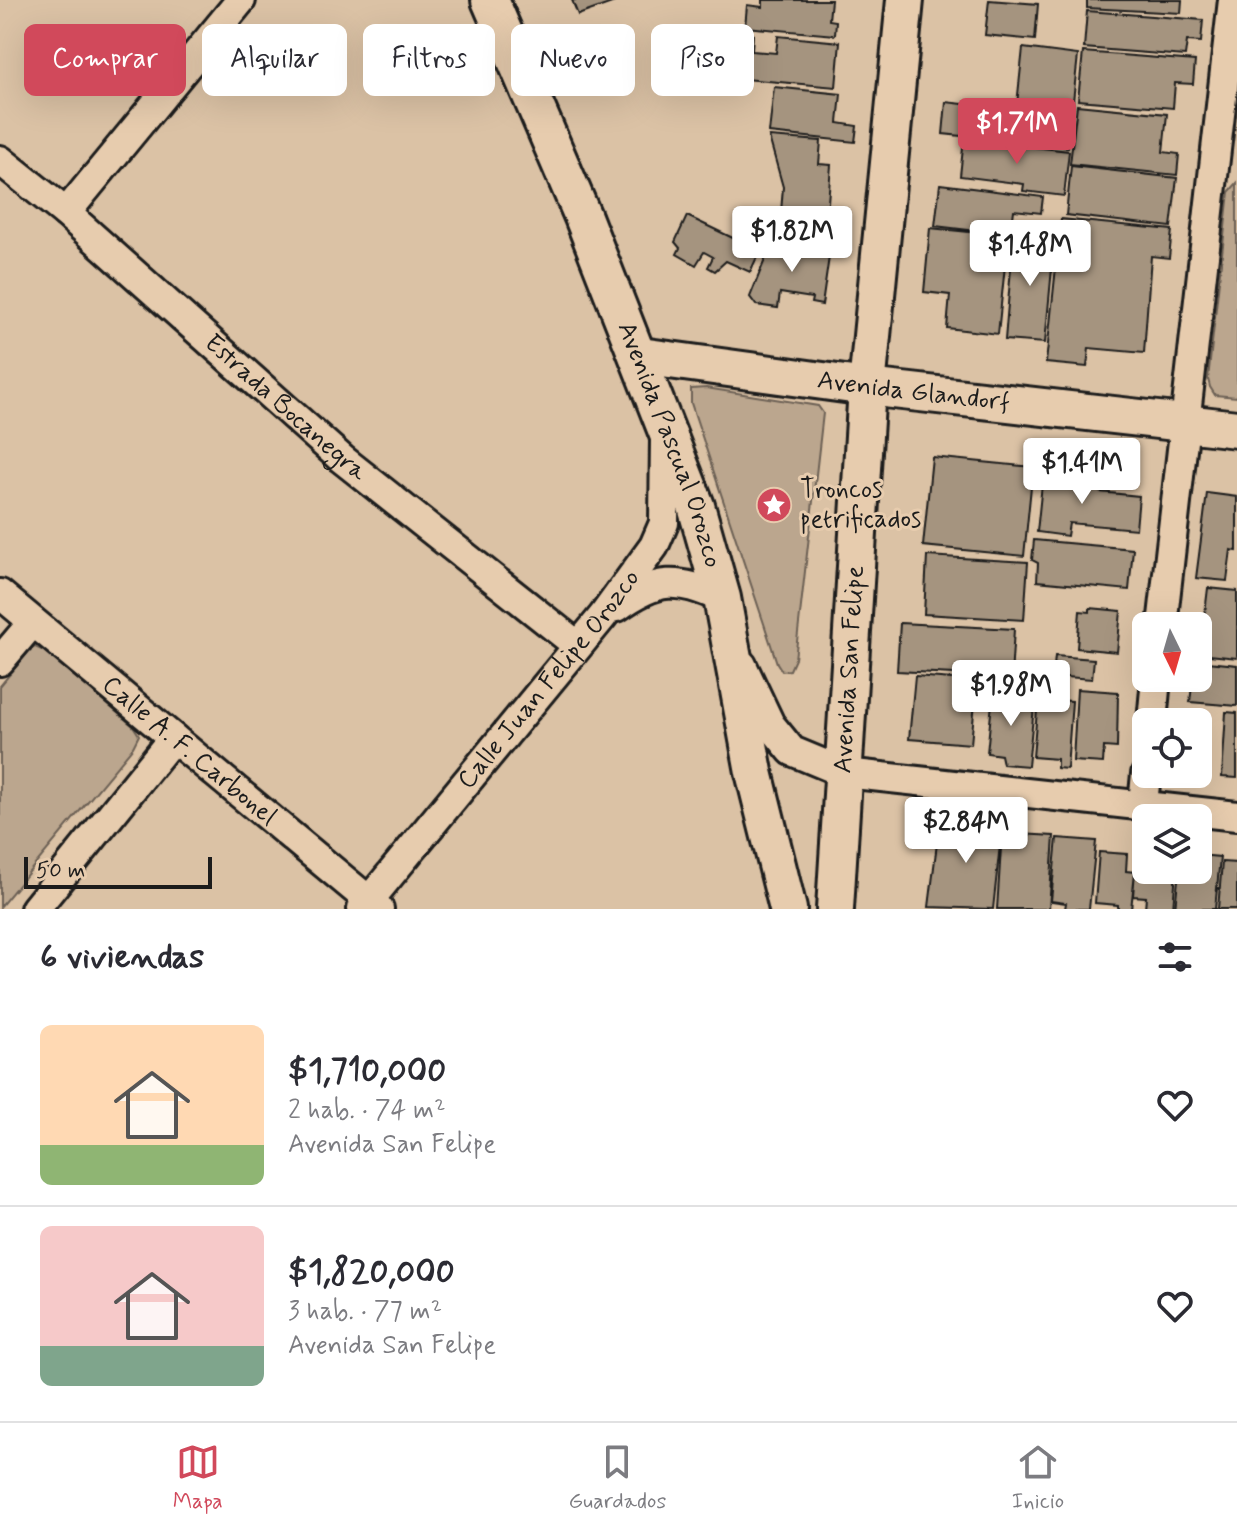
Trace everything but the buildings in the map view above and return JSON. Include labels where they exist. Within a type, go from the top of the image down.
[{"type":"main road","name":"Avenida Pascual Orozco","points":[[490,0],[522,69],[640,356],[696,506],[722,598],[754,772],[788,909]]},
{"type":"main road","name":"Avenida San Felipe","points":[[835,909],[867,387],[905,0]]},
{"type":"main road","name":"Avenida Glandorf","points":[[640,356],[867,387],[1237,429]]},
{"type":"street","points":[[66,213],[241,0]]},
{"type":"street","points":[[1163,612],[1183,423],[1227,148],[1233,0]]},
{"type":"street","name":"Estrada Bocanegra","points":[[0,160],[66,213],[342,459],[577,645]]},
{"type":"street","name":"Calle Juan Felipe Orozco","points":[[370,906],[603,616],[654,546],[664,523],[665,424]]},
{"type":"street","points":[[603,616],[629,598],[664,583],[694,586],[722,598]]},
{"type":"street","name":"Calle A. F. Carbonel","points":[[0,594],[370,906]]},
{"type":"street","points":[[0,661],[33,622]]},
{"type":"street","points":[[733,647],[779,737],[792,751],[806,759],[845,773],[1143,804],[1145,788]]},
{"type":"street","points":[[35,909],[173,738]]},
{"type":"street","points":[[1212,813],[1237,816]]},
{"type":"shaded area","points":[[1237,183],[1237,397],[1215,395],[1208,379],[1229,192]]},
{"type":"shaded area","points":[[706,388],[818,406],[823,413],[795,659],[790,670],[782,671],[777,663],[691,403],[691,389]]},
{"type":"shaded area","points":[[35,647],[44,651],[133,726],[139,735],[133,747],[0,907],[0,686]]},
{"type":"place","name":"Troncos petrificados","points":[[774,505]]}]
